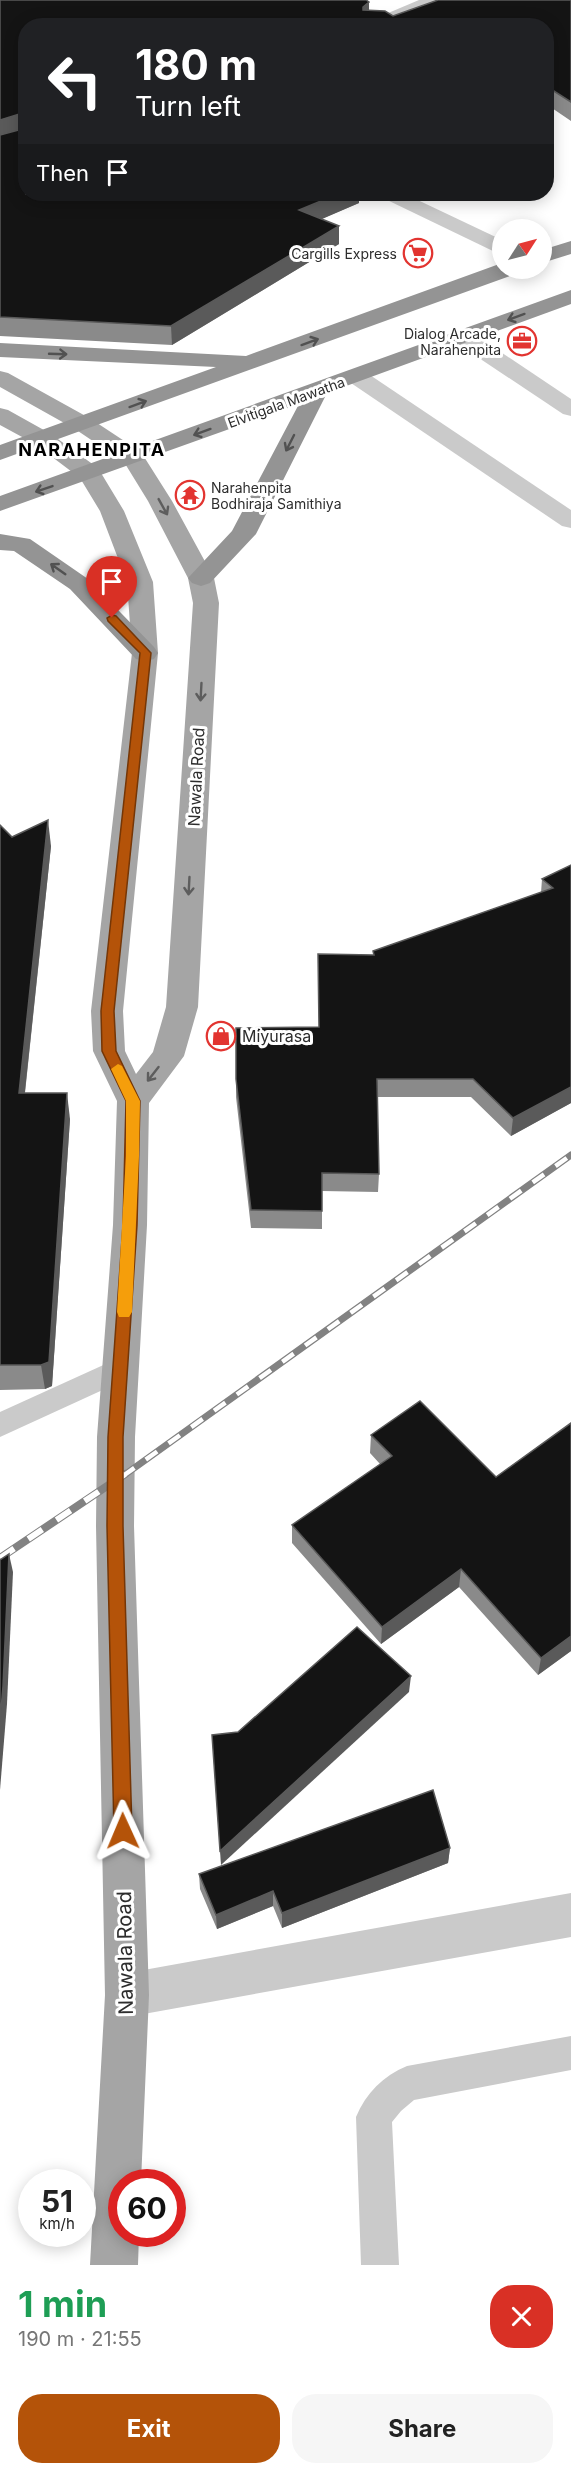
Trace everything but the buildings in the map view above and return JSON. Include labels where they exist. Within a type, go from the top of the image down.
[{"type":"highway","points":[[552,254],[571,247]]},
{"type":"highway","points":[[0,453],[492,275]]},
{"type":"highway","name":"Elvitigala Mawatha","points":[[0,504],[571,297]]},
{"type":"highway","points":[[0,350],[255,362]]},
{"type":"highway","points":[[201,578],[243,534],[316,391]]},
{"type":"highway","points":[[0,542],[21,544],[79,584],[145,653]]},
{"type":"main road","points":[[0,378],[83,424],[132,457]]},
{"type":"main road","points":[[0,415],[43,439],[89,473]]},
{"type":"main road","name":"Nawala Road","points":[[132,457],[160,501],[201,578],[206,603],[182,1008],[168,1056],[133,1101]]},
{"type":"main road","name":"Nawala Road","points":[[89,473],[112,511],[140,582],[145,653],[107,1011],[109,1051],[133,1101],[131,1202],[116,1437],[115,1526],[127,1995],[114,2265]]},
{"type":"street","points":[[392,18],[434,0]]},
{"type":"street","points":[[405,201],[492,243]]},
{"type":"street","points":[[463,337],[571,409]]},
{"type":"street","points":[[356,376],[571,522]]},
{"type":"street","points":[[127,1995],[571,1916]]},
{"type":"lane","points":[[0,1425],[121,1369]]},
{"type":"lane","points":[[380,2265],[374,2117],[388,2098],[407,2084],[571,2054]]},
{"type":"railway","points":[[123,1476],[571,1155]]},
{"type":"railway","points":[[0,1558],[125,1474]]},
{"type":"slow traffic","points":[[118,1069],[133,1101],[133,1156],[124,1312]]},
{"type":"place","name":"Cargills Express","points":[[418,253]]},
{"type":"place","name":"Dialog Arcade, Narahenpita","points":[[522,341]]},
{"type":"place","name":"Narahenpita Bodhiraja Samithiya","points":[[190,495]]},
{"type":"place","name":"Miyurasa","points":[[221,1036]]},
{"type":"district","name":"NARAHENPITA","points":[[92,449]]},
{"type":"route","points":[[112,618],[145,653],[107,1011],[109,1051],[133,1101],[130,1225],[116,1437],[115,1526],[123,1831]]}]
